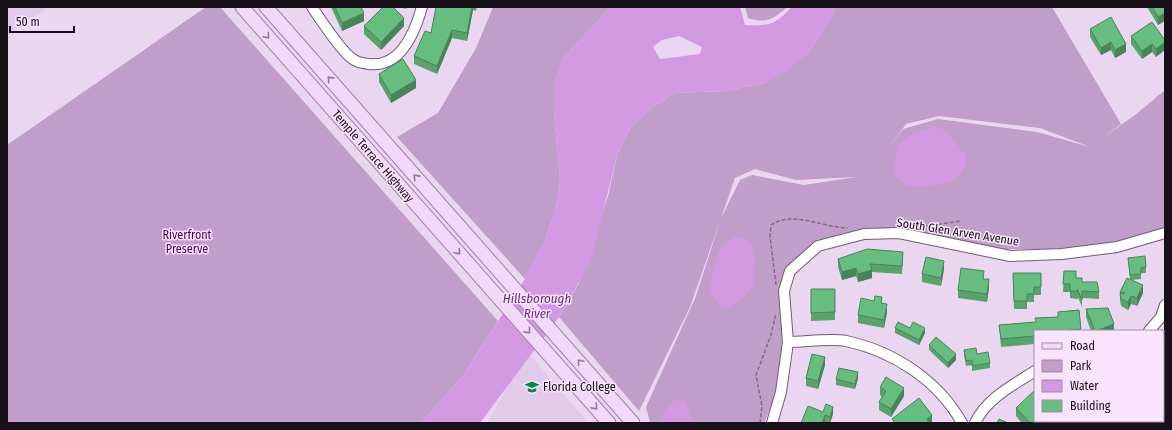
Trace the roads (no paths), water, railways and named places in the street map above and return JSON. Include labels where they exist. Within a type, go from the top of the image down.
[{"type":"main road","name":"Temple Terrace Highway","points":[[242,7],[609,423]]},
{"type":"main road","name":"Temple Terrace Highway","points":[[266,7],[633,423]]},
{"type":"street","points":[[312,7],[349,56],[359,63],[376,65],[388,61],[408,44],[416,30],[422,7]]},
{"type":"street","name":"South Glen Arven Avenue","points":[[772,423],[781,392],[788,342],[784,292],[790,272],[818,246],[838,239],[864,234],[899,233],[1010,256],[1062,254],[1116,247],[1165,233]]},
{"type":"street","points":[[1150,330],[1161,317],[1165,305]]},
{"type":"street","points":[[788,342],[844,341],[880,351],[920,373],[955,411],[962,423]]},
{"type":"street","points":[[975,423],[978,416],[1000,393],[1034,372]]},
{"type":"water","name":"Hillsborough River","points":[[616,7],[740,7],[745,25],[761,25],[776,21],[792,7],[836,7],[829,21],[807,55],[784,73],[764,83],[725,91],[675,93],[651,108],[630,128],[617,155],[591,261],[559,317],[480,423],[421,423],[463,376],[525,279],[544,243],[556,209],[560,180],[554,111],[554,87],[563,59],[608,10]],"holes":[[[679,36],[702,47],[700,54],[660,59],[653,47],[662,40]]]},
{"type":"water","points":[[938,126],[948,133],[966,156],[966,164],[961,174],[948,183],[939,185],[922,187],[907,186],[895,175],[896,153],[899,145],[903,140],[910,136]]},
{"type":"water","points":[[735,236],[747,241],[753,248],[755,257],[754,282],[750,289],[737,303],[725,310],[720,306],[711,293],[710,280],[716,258],[722,246],[725,242]]},
{"type":"water","points":[[679,398],[685,402],[694,423],[659,423],[666,409]]},
{"type":"place","name":"Florida College","points":[[532,387]]},
{"type":"park label","name":"Riverfront Preserve","points":[[187,242]]}]
